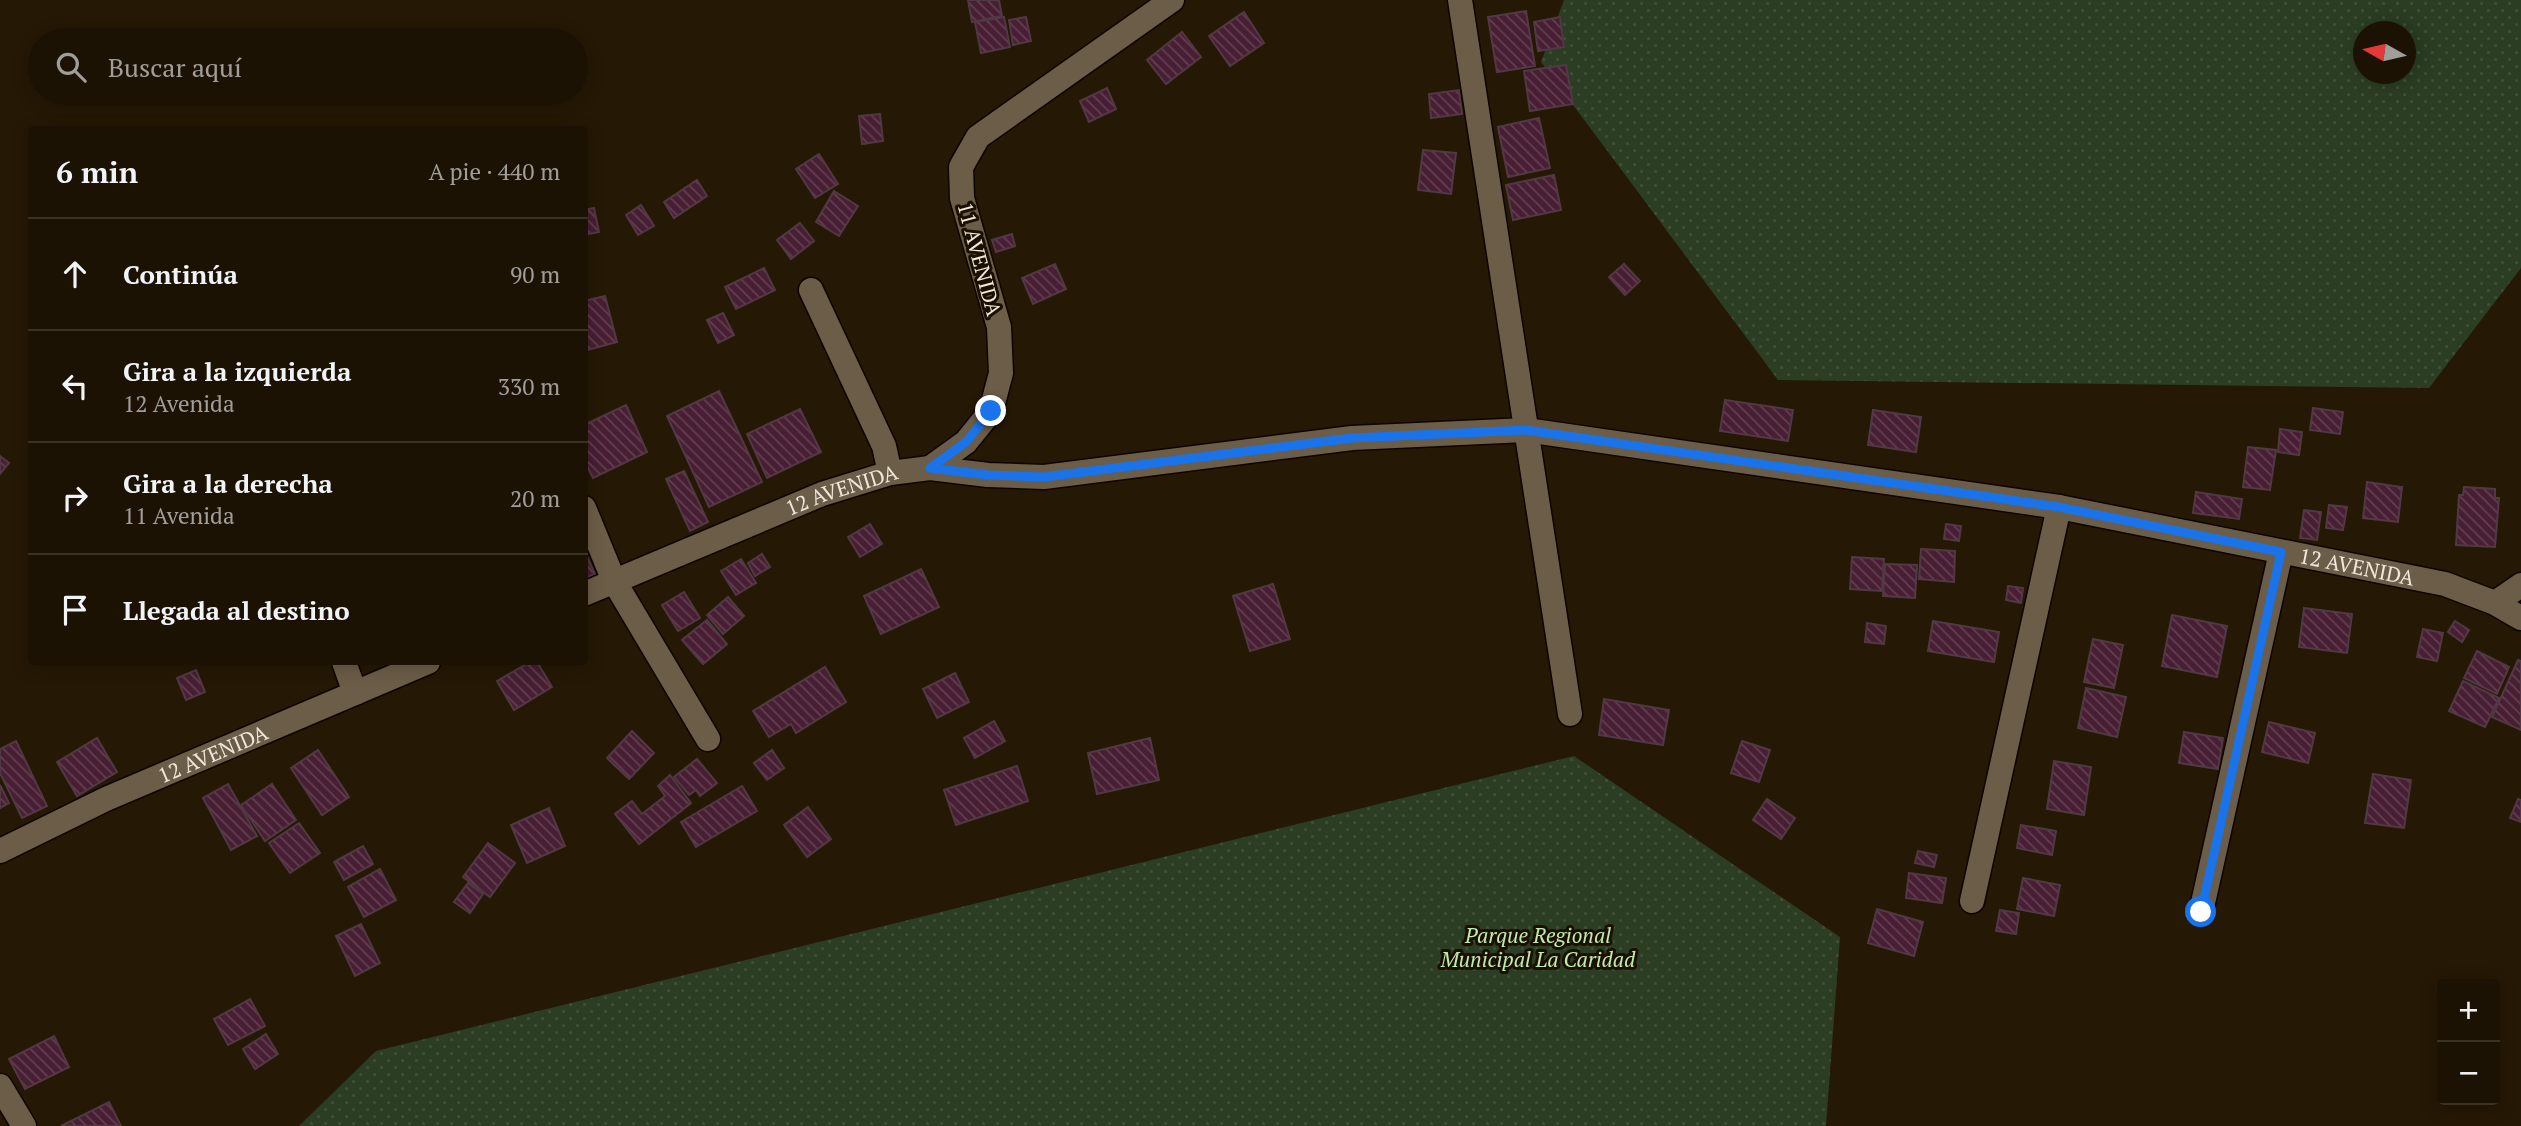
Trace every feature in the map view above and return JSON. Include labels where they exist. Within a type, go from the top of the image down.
[{"type":"street","name":"11 AVENIDA","points":[[930,468],[966,442],[991,411],[1001,373],[999,327],[962,198],[961,167],[978,137],[1172,0]]},
{"type":"street","points":[[1460,0],[1570,713]]},
{"type":"street","points":[[811,290],[884,446],[890,473]]},
{"type":"street","name":"12 AVENIDA","points":[[588,592],[822,494],[890,473],[930,468],[988,475],[1044,477],[1352,438],[1526,430],[2059,507],[2445,584],[2495,603],[2521,618]]},
{"type":"street","points":[[1972,901],[2059,507]]},
{"type":"street","points":[[588,518],[614,581],[708,739]]},
{"type":"street","points":[[2201,912],[2281,552]]},
{"type":"street","points":[[2495,603],[2521,585]]},
{"type":"street","points":[[345,665],[355,693]]},
{"type":"street","name":"12 AVENIDA","points":[[0,851],[106,799],[421,665]]},
{"type":"street","points":[[0,1086],[24,1126]]},
{"type":"green space","points":[[1564,0],[2521,0],[2521,268],[2429,388],[1778,380],[1541,62]]},
{"type":"green space","name":"Parque Regional Municipal La Caridad","points":[[1574,756],[1840,937],[1826,1126],[299,1126],[376,1051]]},
{"type":"building","points":[[968,0],[999,0],[1002,16],[972,22]]},
{"type":"building","points":[[1526,11],[1535,66],[1497,72],[1488,17]]},
{"type":"building","points":[[1244,12],[1264,43],[1230,66],[1209,36]]},
{"type":"building","points":[[1004,17],[1010,47],[981,53],[975,22]]},
{"type":"building","points":[[1026,17],[1031,41],[1013,45],[1009,20]]},
{"type":"building","points":[[1560,17],[1564,47],[1538,51],[1534,22]]},
{"type":"building","points":[[1182,32],[1201,57],[1166,84],[1147,60]]},
{"type":"building","points":[[1566,65],[1573,104],[1530,111],[1524,71]]},
{"type":"building","points":[[1107,88],[1116,109],[1089,122],[1080,101]]},
{"type":"building","points":[[1459,90],[1462,114],[1431,118],[1429,94]]},
{"type":"building","points":[[880,114],[883,141],[862,144],[859,116]]},
{"type":"building","points":[[1539,118],[1550,168],[1508,177],[1498,127]]},
{"type":"building","points":[[1423,150],[1456,153],[1451,194],[1418,190]]},
{"type":"building","points":[[819,154],[838,184],[815,198],[796,169]]},
{"type":"building","points":[[1554,175],[1561,210],[1513,220],[1506,185]]},
{"type":"building","points":[[697,180],[707,196],[674,218],[664,202]]},
{"type":"building","points":[[834,191],[858,206],[839,236],[816,222]]},
{"type":"building","points":[[641,205],[654,226],[638,235],[626,215]]},
{"type":"building","points":[[594,208],[599,232],[588,234],[588,209]]},
{"type":"building","points":[[800,223],[814,241],[791,259],[777,240]]},
{"type":"building","points":[[1012,234],[1015,246],[996,252],[992,240]]},
{"type":"building","points":[[1055,264],[1066,289],[1033,304],[1022,278]]},
{"type":"building","points":[[1624,264],[1640,281],[1625,295],[1609,277]]},
{"type":"building","points":[[764,268],[775,290],[736,309],[725,287]]},
{"type":"building","points":[[605,296],[617,342],[588,350],[588,300]]},
{"type":"building","points":[[723,313],[734,335],[718,343],[707,320]]},
{"type":"building","points":[[719,391],[762,482],[709,507],[667,416]]},
{"type":"building","points":[[1725,400],[1793,410],[1788,441],[1720,431]]},
{"type":"building","points":[[626,405],[647,452],[593,478],[588,468],[588,423]]},
{"type":"building","points":[[2313,408],[2343,412],[2340,434],[2310,430]]},
{"type":"building","points":[[800,409],[821,452],[767,478],[747,434]]},
{"type":"building","points":[[1873,410],[1921,417],[1916,452],[1868,445]]},
{"type":"building","points":[[2280,429],[2302,432],[2299,455],[2278,452]]},
{"type":"building","points":[[2248,447],[2276,450],[2270,490],[2243,487]]},
{"type":"building","points":[[0,456],[9,463],[0,474]]},
{"type":"building","points":[[684,471],[708,522],[690,531],[666,479]]},
{"type":"building","points":[[2367,482],[2402,487],[2398,522],[2363,518]]},
{"type":"building","points":[[2464,487],[2495,489],[2495,498],[2499,498],[2495,547],[2456,545],[2459,495],[2463,495]]},
{"type":"building","points":[[2196,492],[2242,499],[2239,519],[2193,513]]},
{"type":"building","points":[[2329,505],[2347,507],[2343,530],[2326,528]]},
{"type":"building","points":[[2304,510],[2321,512],[2317,540],[2300,538]]},
{"type":"building","points":[[870,524],[882,544],[860,557],[848,537]]},
{"type":"building","points":[[1946,524],[1961,526],[1959,541],[1944,539]]},
{"type":"building","points":[[1921,549],[1955,551],[1954,582],[1919,579]]},
{"type":"building","points":[[762,554],[770,567],[755,576],[748,563]]},
{"type":"building","points":[[1852,557],[1884,559],[1882,591],[1850,589]]},
{"type":"building","points":[[588,559],[595,574],[588,577]]},
{"type":"building","points":[[741,559],[756,583],[736,595],[721,571]]},
{"type":"building","points":[[1885,564],[1917,565],[1915,598],[1883,596]]},
{"type":"building","points":[[921,569],[939,607],[881,634],[864,596]]},
{"type":"building","points":[[1273,584],[1290,639],[1250,651],[1233,596]]},
{"type":"building","points":[[2008,586],[2023,588],[2021,603],[2006,600]]},
{"type":"building","points":[[684,592],[700,618],[678,631],[662,605]]},
{"type":"building","points":[[728,597],[744,616],[723,634],[707,615]]},
{"type":"building","points":[[2304,608],[2352,614],[2347,653],[2299,647]]},
{"type":"building","points":[[2172,615],[2227,626],[2217,677],[2162,666]]},
{"type":"building","points":[[707,620],[727,644],[703,664],[682,640]]},
{"type":"building","points":[[1933,621],[1999,632],[1994,662],[1928,651]]},
{"type":"building","points":[[2455,621],[2469,630],[2462,642],[2448,632]]},
{"type":"building","points":[[1867,623],[1886,626],[1884,644],[1865,642]]},
{"type":"building","points":[[2423,629],[2443,633],[2437,661],[2417,657]]},
{"type":"building","points":[[2093,639],[2123,645],[2114,688],[2084,682]]},
{"type":"building","points":[[2477,651],[2509,667],[2497,694],[2464,678]]},
{"type":"building","points":[[2518,660],[2521,661],[2521,730],[2492,717]]},
{"type":"building","points":[[525,665],[539,665],[552,687],[514,710],[497,681]]},
{"type":"building","points":[[825,667],[846,702],[796,733],[791,724],[769,737],[753,711]]},
{"type":"building","points":[[196,670],[205,692],[186,700],[177,678]]},
{"type":"building","points":[[955,673],[969,702],[937,718],[923,689]]},
{"type":"building","points":[[2463,681],[2499,698],[2485,727],[2449,711]]},
{"type":"building","points":[[2086,688],[2126,697],[2117,737],[2078,728]]},
{"type":"building","points":[[1604,699],[1669,710],[1663,745],[1599,735]]},
{"type":"building","points":[[994,721],[1005,741],[975,758],[964,738]]},
{"type":"building","points":[[2269,722],[2315,733],[2308,763],[2262,752]]},
{"type":"building","points":[[632,731],[654,753],[629,779],[607,758]]},
{"type":"building","points":[[2184,732],[2223,738],[2218,769],[2179,763]]},
{"type":"building","points":[[97,738],[117,772],[77,796],[57,762]]},
{"type":"building","points":[[1150,738],[1159,780],[1097,794],[1088,753]]},
{"type":"building","points":[[16,741],[47,806],[22,818],[0,773],[0,749]]},
{"type":"building","points":[[1742,741],[1770,750],[1759,782],[1731,773]]},
{"type":"building","points":[[318,750],[349,797],[322,815],[291,768]]},
{"type":"building","points":[[772,750],[784,768],[767,780],[754,763]]},
{"type":"building","points":[[697,759],[717,783],[700,796],[696,790],[689,795],[674,777]]},
{"type":"building","points":[[2054,761],[2091,767],[2084,815],[2047,809]]},
{"type":"building","points":[[1017,766],[1028,801],[956,825],[944,790]]},
{"type":"building","points":[[2373,774],[2411,780],[2404,828],[2365,823]]},
{"type":"building","points":[[670,775],[691,803],[639,844],[615,814],[632,801],[642,814],[665,796],[658,786]]},
{"type":"building","points":[[228,784],[257,836],[231,850],[203,798]]},
{"type":"building","points":[[272,784],[296,820],[265,841],[241,805]]},
{"type":"building","points":[[0,785],[9,803],[0,808]]},
{"type":"building","points":[[742,786],[757,811],[696,847],[681,822]]},
{"type":"building","points":[[1767,799],[1795,818],[1781,839],[1753,820]]},
{"type":"building","points":[[2518,799],[2521,800],[2521,822],[2510,818]]},
{"type":"building","points":[[808,807],[831,839],[807,857],[784,825]]},
{"type":"building","points":[[549,808],[565,846],[527,863],[511,825]]},
{"type":"building","points":[[299,823],[320,853],[290,873],[269,843]]},
{"type":"building","points":[[2021,825],[2056,831],[2052,855],[2017,848]]},
{"type":"building","points":[[488,843],[515,863],[490,897],[463,877]]},
{"type":"building","points":[[363,846],[373,864],[344,880],[334,862]]},
{"type":"building","points":[[1918,851],[1937,855],[1934,867],[1915,863]]},
{"type":"building","points":[[380,869],[396,900],[364,917],[348,887]]},
{"type":"building","points":[[1909,873],[1946,878],[1942,903],[1906,898]]},
{"type":"building","points":[[2023,878],[2060,885],[2054,916],[2017,909]]},
{"type":"building","points":[[468,883],[483,894],[470,913],[454,902]]},
{"type":"building","points":[[1877,909],[1923,922],[1914,956],[1868,943]]},
{"type":"building","points":[[2000,910],[2019,913],[2016,934],[1996,931]]},
{"type":"building","points":[[361,924],[380,963],[355,976],[336,936]]},
{"type":"building","points":[[250,999],[265,1026],[228,1045],[214,1019]]},
{"type":"building","points":[[266,1034],[278,1054],[255,1069],[243,1049]]},
{"type":"building","points":[[54,1036],[69,1067],[25,1089],[9,1059]]},
{"type":"building","points":[[109,1102],[121,1126],[61,1126]]},
{"type":"route","points":[[991,411],[966,442],[930,468],[988,475],[1044,477],[1352,438],[1526,430],[2059,507],[2281,552],[2201,912]]}]
